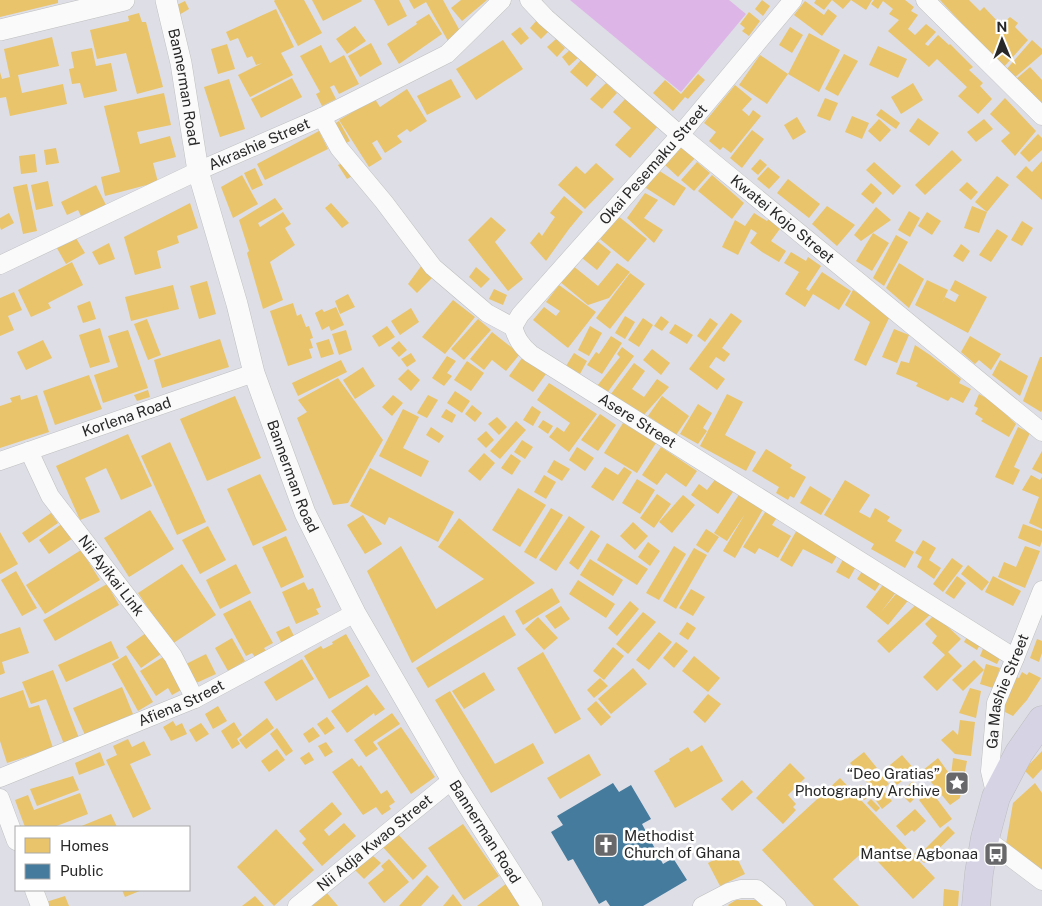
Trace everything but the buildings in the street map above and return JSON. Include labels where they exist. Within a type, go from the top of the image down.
[{"type":"main road","points":[[976,906],[985,838],[996,797],[1019,753],[1042,720]]},
{"type":"street","points":[[0,30],[124,0]]},
{"type":"street","name":"Bannerman Road","points":[[166,0],[181,63],[198,171],[237,304],[254,373],[306,513],[355,613],[452,780],[532,906]]},
{"type":"street","name":"Akrashie Street","points":[[0,265],[198,171],[322,117],[447,54],[502,0]]},
{"type":"street","name":"Kwatei Kojo Street","points":[[529,0],[546,18],[680,135],[1042,432]]},
{"type":"street","name":"Okai Pesemaku Street","points":[[513,327],[520,315],[680,135],[793,0]]},
{"type":"street","points":[[926,0],[1042,116]]},
{"type":"street","points":[[322,117],[338,148],[384,202],[433,267],[487,313],[513,327]]},
{"type":"street","name":"Asere Street","points":[[513,327],[520,343],[531,354],[1015,658]]},
{"type":"street","name":"Korlena Road","points":[[0,461],[254,373]]},
{"type":"street","name":"Nii Ayikai Link","points":[[29,451],[50,496],[173,656],[195,699]]},
{"type":"street","name":"Ga Mashie Street","points":[[996,797],[990,771],[996,703],[1042,590]]},
{"type":"street","name":"Afiena Street","points":[[0,778],[195,699],[355,613]]},
{"type":"street","name":"Nii Adja Kwao Street","points":[[297,906],[452,780]]},
{"type":"street","points":[[0,798],[15,838]]},
{"type":"street","points":[[985,838],[1042,881]]},
{"type":"street","points":[[702,906],[729,892],[741,889],[757,889],[777,906]]},
{"type":"street","points":[[34,891],[40,906]]},
{"type":"shaded area","points":[[570,0],[729,0],[746,14],[681,92]]},
{"type":"place","name":"“Deo Gratias” Photography Archive","points":[[957,783]]},
{"type":"place","name":"Methodist Church of Ghana","points":[[606,845]]},
{"type":"place","name":"Mantse Agbonaa","points":[[996,854]]}]
